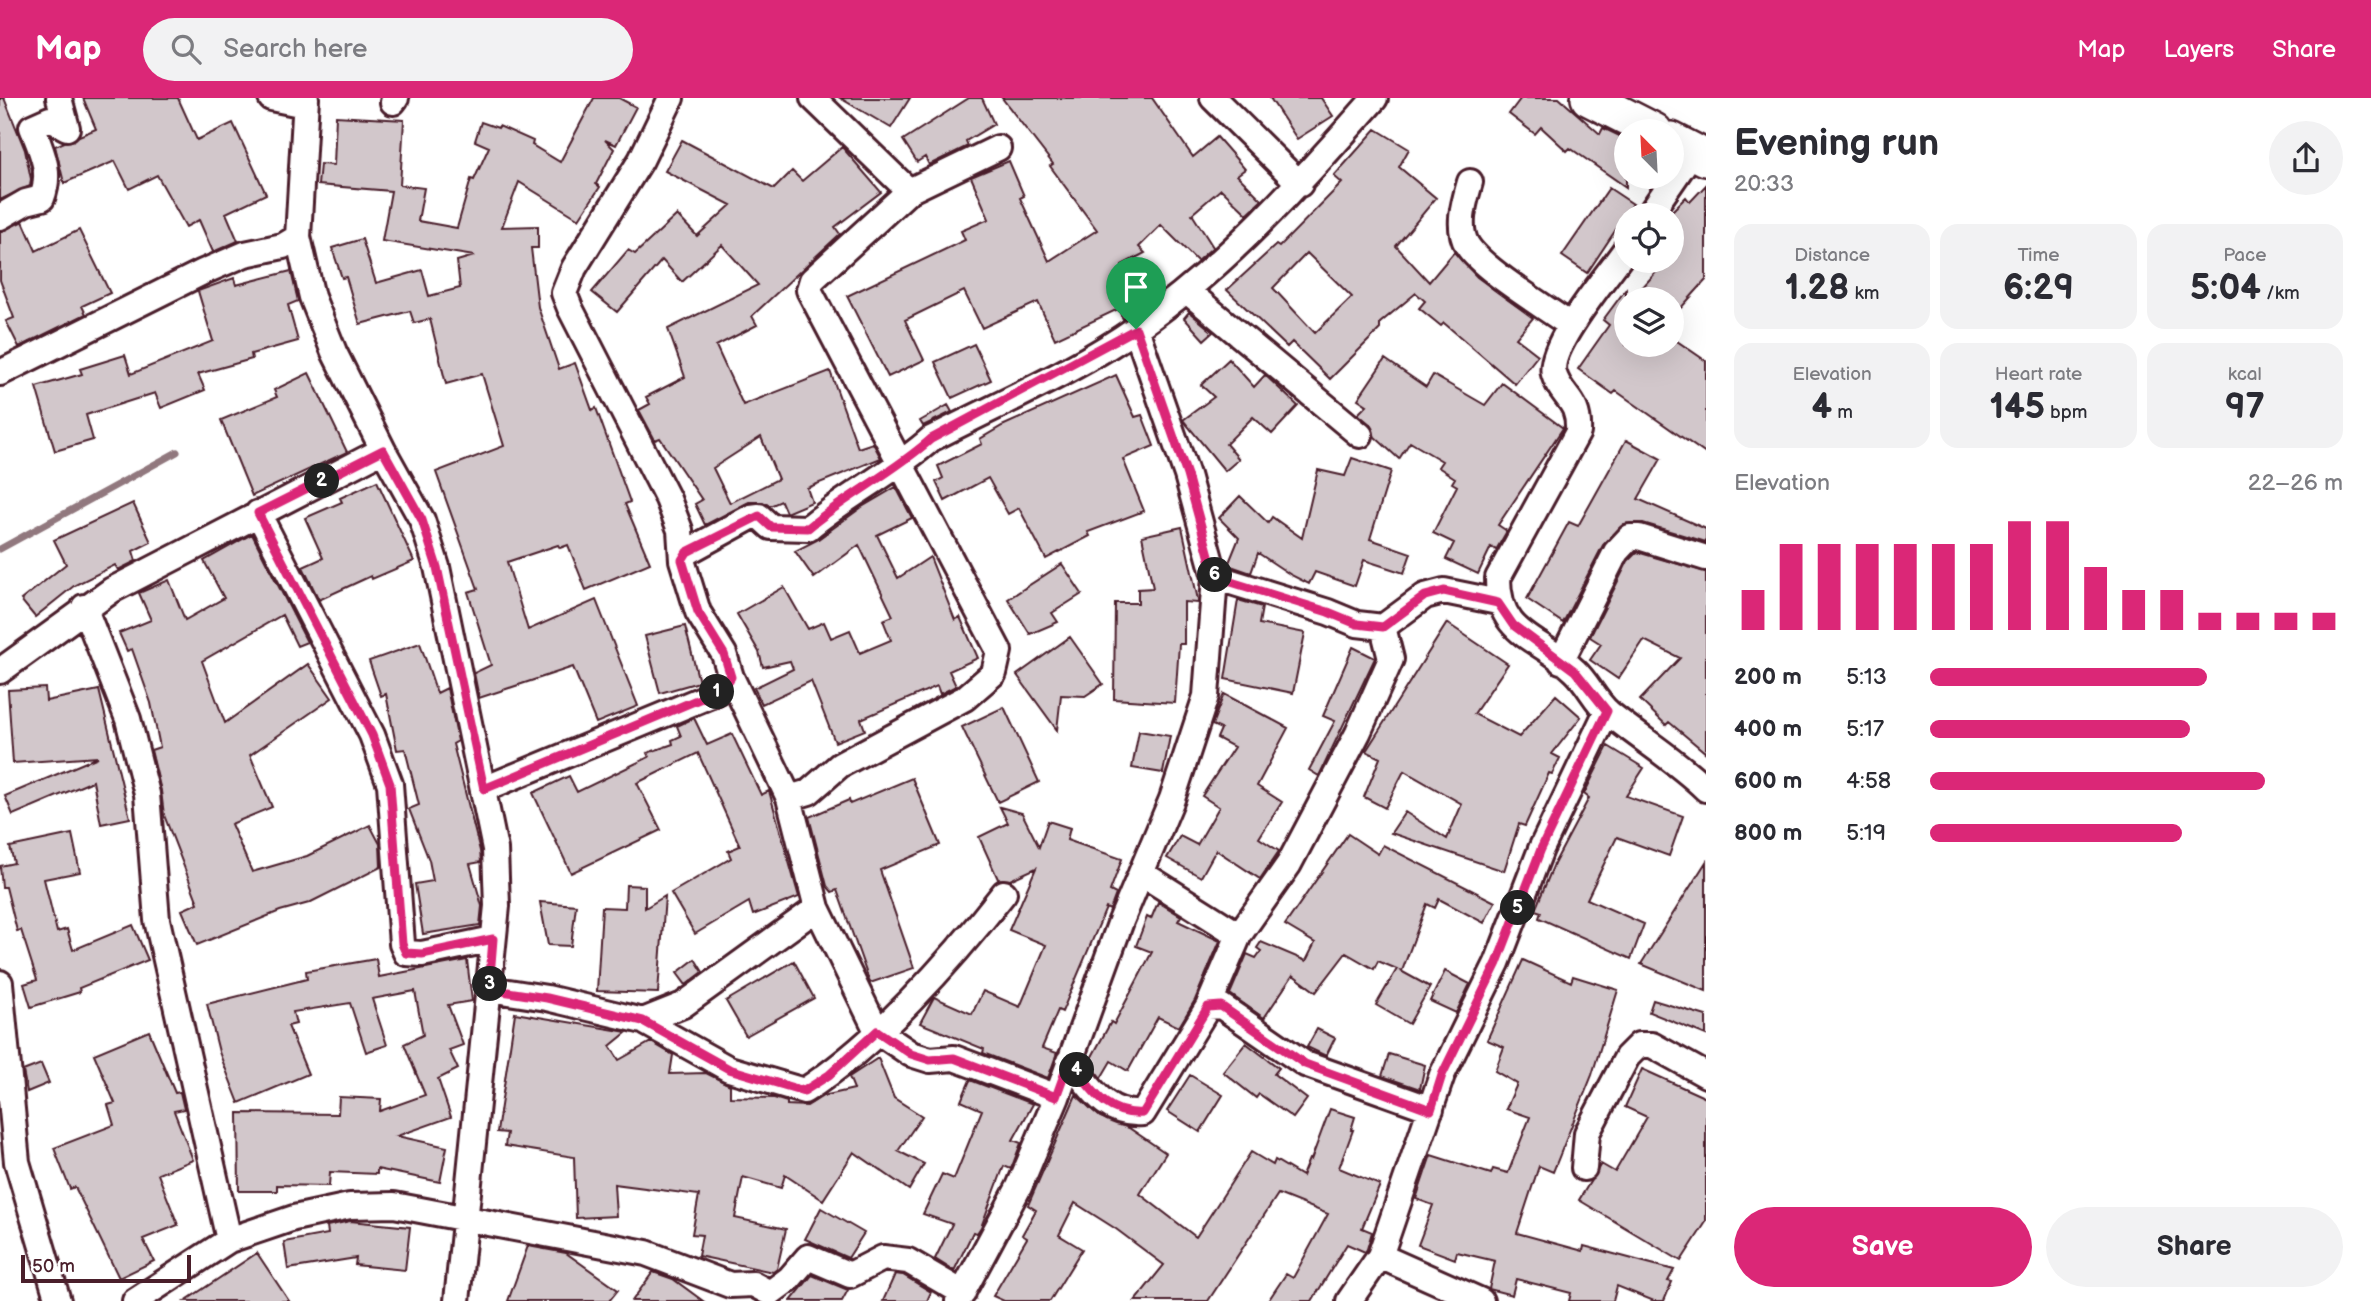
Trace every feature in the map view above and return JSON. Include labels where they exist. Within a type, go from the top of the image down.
[{"type":"street","points":[[0,217],[26,202],[42,198],[48,166],[32,127],[50,119],[67,128],[59,98]]},
{"type":"street","points":[[271,98],[306,102],[298,237],[312,297],[334,352],[422,520],[437,567],[495,849],[497,906],[474,1106],[467,1217],[457,1301]]},
{"type":"street","points":[[671,98],[641,160],[574,268],[564,293],[668,499],[680,530],[682,560],[698,612],[724,654],[731,677],[789,797],[817,908],[877,1031],[911,1054],[930,1060],[954,1058],[1056,1097]]},
{"type":"street","points":[[813,98],[909,191]]},
{"type":"street","points":[[1213,98],[1300,184]]},
{"type":"street","points":[[682,560],[687,552],[751,517],[759,516],[771,527],[808,528],[842,499],[903,464],[931,439],[1136,329],[1187,291],[1300,184],[1376,98]]},
{"type":"street","points":[[1589,98],[1630,119]]},
{"type":"street","points":[[789,797],[809,792],[840,765],[965,698],[994,673],[999,651],[903,464],[809,290],[813,280],[909,191],[998,148]]},
{"type":"street","points":[[1657,203],[1690,150]]},
{"type":"street","points":[[1471,182],[1461,212],[1466,244],[1485,263],[1570,325]]},
{"type":"street","points":[[2,367],[203,272],[245,254],[283,246],[298,237]]},
{"type":"street","points":[[1614,265],[1570,325],[1554,358],[1554,374],[1579,415],[1578,432],[1498,578],[1498,603],[1513,625],[1575,671],[1607,711],[1682,766],[1706,789]]},
{"type":"street","points":[[1187,291],[1360,435]]},
{"type":"street","points":[[147,1298],[229,1240],[294,1217],[350,1206],[394,1205],[646,1253],[730,1285],[735,1293],[753,1284],[770,1293],[789,1279],[808,1257],[850,1275],[883,1258],[908,1261],[960,1297],[1018,1187],[1056,1097],[1172,799],[1206,696],[1215,577],[1187,475],[1136,329]]},
{"type":"street","points":[[0,671],[84,607],[258,513],[383,450]]},
{"type":"street","points":[[258,513],[372,735],[390,784],[402,944],[406,953],[422,954],[493,939]]},
{"type":"street","points":[[1561,661],[1616,552],[1630,537],[1639,537],[1706,558]]},
{"type":"street","points":[[1215,577],[1328,612],[1357,624],[1383,627],[1425,596],[1444,591],[1498,603]]},
{"type":"street","points":[[84,607],[128,719],[147,794],[157,920],[229,1240]]},
{"type":"street","points":[[1069,1061],[1112,1109],[1125,1114],[1143,1113],[1208,1007],[1240,935],[1289,864],[1357,733],[1391,659],[1383,627]]},
{"type":"street","points":[[484,789],[709,696],[723,689],[731,677]]},
{"type":"street","points":[[1349,1301],[1380,1256],[1442,1075],[1497,963],[1541,849],[1607,711]]},
{"type":"street","points":[[1141,873],[1240,935]]},
{"type":"street","points":[[489,989],[547,998],[643,1021],[729,1069],[804,1091],[829,1075],[877,1031],[976,929],[1004,894]]},
{"type":"street","points":[[643,1021],[683,1005],[817,908]]},
{"type":"street","points":[[0,983],[17,1162],[58,1301]]},
{"type":"street","points":[[1208,1007],[1221,1006],[1305,1064],[1431,1110]]},
{"type":"street","points":[[1584,1168],[1587,1133],[1615,1076],[1627,1057],[1639,1045],[1652,1045],[1706,1075]]},
{"type":"street","points":[[1380,1256],[1481,1301]]},
{"type":"building","points":[[0,98],[4,98],[25,150],[31,179],[30,186],[0,200]]},
{"type":"building","points":[[83,98],[178,98],[197,140],[233,123],[266,194],[226,213],[238,241],[213,252],[199,220],[186,227],[157,175],[129,189],[115,161],[64,183],[55,146],[96,129]]},
{"type":"building","points":[[594,98],[619,98],[636,107],[616,145],[605,140],[614,149],[596,184],[600,187],[579,219],[519,182],[502,227],[538,226],[538,248],[531,248],[538,307],[559,369],[575,363],[592,410],[596,408],[630,502],[625,504],[650,563],[586,590],[568,545],[560,548],[558,545],[507,562],[528,630],[596,600],[638,706],[596,723],[573,667],[479,698],[474,673],[491,665],[468,592],[478,589],[436,472],[504,446],[482,374],[446,384],[430,319],[414,323],[410,311],[360,324],[346,277],[342,278],[332,248],[362,239],[376,283],[422,270],[429,296],[460,288],[457,261],[474,256],[382,241],[391,191],[318,185],[320,164],[334,165],[336,116],[404,120],[400,185],[424,188],[418,221],[457,228],[471,179],[474,180],[489,147],[475,141],[481,122],[498,128],[499,126],[533,141],[532,145],[560,162]]},
{"type":"building","points":[[840,98],[910,98],[891,128]]},
{"type":"building","points":[[969,98],[982,98],[994,124],[966,141],[968,146],[929,165],[925,157],[917,162],[903,140]]},
{"type":"building","points":[[1002,98],[1152,98],[1193,157],[1217,137],[1245,169],[1237,175],[1262,200],[1247,214],[1221,189],[1192,214],[1213,247],[1197,261],[1161,225],[1139,247],[1145,253],[1122,265],[1143,305],[1123,319],[1118,309],[1055,339],[1038,302],[982,328],[964,291],[905,320],[924,360],[888,377],[847,296],[965,240],[961,231],[989,219],[971,177],[1009,161],[1024,196],[1020,198],[1049,261],[1097,230],[1050,166],[1053,164]]},
{"type":"building","points":[[1270,98],[1321,98],[1333,116],[1297,139]]},
{"type":"building","points":[[1521,98],[1559,98],[1600,134],[1603,128],[1614,133],[1614,179],[1570,148],[1567,151],[1541,127],[1535,134],[1509,114]]},
{"type":"building","points":[[1376,129],[1409,149],[1399,167],[1436,198],[1396,246],[1429,282],[1454,252],[1477,277],[1533,318],[1516,338],[1538,355],[1515,384],[1444,323],[1441,326],[1419,308],[1425,301],[1416,293],[1380,323],[1380,329],[1330,379],[1292,342],[1287,347],[1227,290],[1276,245],[1279,247],[1342,183],[1334,176]],"holes":[[[1307,253],[1352,297],[1315,333],[1273,288]]]},
{"type":"building","points":[[682,140],[774,189],[792,171],[802,181],[842,147],[881,192],[835,227],[840,234],[752,316],[757,325],[716,346],[743,405],[830,371],[858,448],[873,443],[881,458],[807,488],[812,502],[786,513],[781,501],[770,506],[763,502],[749,502],[705,525],[695,504],[702,500],[660,438],[655,440],[639,410],[650,404],[646,397],[685,377],[668,329],[758,285],[722,245],[682,282],[662,260],[617,312],[592,292],[628,250],[635,254],[677,215],[697,236],[731,205],[665,171]],"holes":[[[761,437],[778,479],[730,503],[713,468]]]},
{"type":"building","points":[[1706,185],[1706,280],[1684,305],[1684,287],[1643,287],[1655,273],[1684,273],[1684,203],[1680,203],[1686,197],[1690,202]]},
{"type":"building","points":[[1609,188],[1632,203],[1614,203],[1614,232],[1587,273],[1562,256]]},
{"type":"building","points":[[23,221],[36,251],[79,230],[110,293],[82,306],[86,314],[19,347],[6,321],[14,318],[0,280],[0,232]]},
{"type":"building","points":[[291,271],[298,301],[288,305],[298,341],[251,354],[252,359],[198,374],[205,390],[161,408],[155,393],[86,415],[93,440],[55,451],[36,387],[82,374],[80,369],[125,355],[131,374],[213,341],[198,291],[234,278],[236,285]]},
{"type":"building","points":[[1614,305],[1614,357],[1684,357],[1684,346],[1706,361],[1706,454],[1616,391],[1613,394],[1578,369],[1609,325],[1603,320]]},
{"type":"building","points":[[1189,312],[1213,332],[1204,340],[1184,318]]},
{"type":"building","points":[[974,344],[991,380],[952,398],[935,362]]},
{"type":"building","points":[[1229,359],[1254,387],[1265,375],[1298,406],[1272,434],[1253,417],[1226,444],[1239,459],[1225,471],[1183,420],[1214,397],[1201,385]]},
{"type":"building","points":[[1385,359],[1426,387],[1433,375],[1485,405],[1502,383],[1563,428],[1498,525],[1507,531],[1496,550],[1491,547],[1478,574],[1446,559],[1454,543],[1433,533],[1457,486],[1452,483],[1455,478],[1438,467],[1442,461],[1410,442],[1399,459],[1375,437],[1370,424],[1358,414],[1367,405],[1358,399]]},
{"type":"building","points":[[309,373],[347,452],[252,496],[221,420],[277,397],[274,390]]},
{"type":"building","points":[[1116,375],[1135,417],[1142,415],[1154,446],[1123,459],[1144,511],[1088,532],[1090,536],[1046,559],[1019,508],[1008,514],[988,478],[945,501],[936,482],[943,478],[938,466],[982,444],[980,439],[1002,426]]},
{"type":"building","points":[[948,405],[952,412],[923,426],[920,421]]},
{"type":"building","points":[[1626,440],[1661,459],[1638,499],[1706,529],[1706,542],[1643,523],[1624,524],[1603,545],[1563,623],[1527,599],[1569,522],[1578,526]]},
{"type":"building","points":[[1352,458],[1391,471],[1370,539],[1411,553],[1404,573],[1364,560],[1355,586],[1315,572],[1309,584],[1258,553],[1251,573],[1228,565],[1239,538],[1219,518],[1240,496],[1268,523],[1272,517],[1302,538],[1318,470],[1345,476]]},
{"type":"building","points":[[377,481],[414,561],[372,579],[371,576],[319,600],[303,567],[323,558],[305,518],[342,502],[340,498]]},
{"type":"building","points":[[896,487],[912,518],[877,535],[898,578],[930,557],[955,620],[960,617],[978,658],[949,671],[956,686],[940,694],[937,686],[861,719],[865,730],[835,742],[811,681],[762,704],[754,688],[793,669],[790,661],[763,667],[759,652],[737,614],[784,587],[808,629],[824,622],[831,638],[850,630],[860,653],[891,640],[883,620],[893,616],[859,545],[814,578],[795,551],[817,540],[862,507]]},
{"type":"building","points":[[133,503],[151,542],[133,551],[136,561],[118,570],[115,565],[75,585],[35,617],[21,600],[66,564],[54,540]]},
{"type":"building","points":[[1182,527],[1198,603],[1184,602],[1184,644],[1179,644],[1175,703],[1114,699],[1115,603],[1138,603],[1138,589],[1153,588],[1142,536]]},
{"type":"building","points":[[252,534],[307,642],[297,646],[282,615],[202,661],[225,723],[308,664],[332,698],[250,755],[272,807],[231,824],[252,872],[307,856],[370,825],[380,844],[381,867],[309,903],[280,911],[197,945],[182,910],[198,903],[164,815],[151,750],[160,747],[151,703],[132,649],[127,651],[119,633],[151,620],[139,593],[169,580],[185,620],[224,598],[204,561]]},
{"type":"building","points":[[1637,552],[1706,572],[1706,753],[1669,722],[1666,725],[1640,700],[1680,658],[1644,640],[1618,679],[1590,660],[1601,644],[1590,637],[1628,561]]},
{"type":"building","points":[[1062,564],[1082,594],[1052,613],[1058,622],[1030,634],[1008,599]]},
{"type":"building","points":[[1238,600],[1262,607],[1259,624],[1305,633],[1293,693],[1225,679]]},
{"type":"building","points":[[1447,623],[1508,664],[1474,714],[1519,737],[1556,695],[1581,717],[1552,754],[1560,758],[1552,774],[1549,773],[1525,826],[1519,824],[1504,871],[1391,833],[1405,812],[1447,839],[1462,804],[1404,771],[1385,808],[1364,797],[1380,758],[1366,751]]},
{"type":"building","points":[[685,626],[699,682],[660,693],[645,636]]},
{"type":"building","points":[[1070,637],[1103,684],[1085,696],[1061,695],[1057,730],[1017,675]]},
{"type":"building","points":[[420,643],[437,693],[447,688],[458,741],[453,744],[480,851],[481,862],[470,864],[482,906],[480,925],[423,934],[415,884],[433,881],[429,860],[409,809],[419,805],[405,749],[397,750],[386,694],[381,696],[369,661]]},
{"type":"building","points":[[1353,647],[1375,658],[1319,776],[1309,770],[1335,721],[1323,716]]},
{"type":"building","points":[[45,688],[46,701],[99,690],[130,818],[101,824],[93,781],[13,815],[5,796],[98,757],[13,763],[8,690]]},
{"type":"building","points":[[1224,694],[1288,728],[1257,786],[1282,802],[1259,838],[1279,851],[1260,879],[1216,850],[1201,877],[1167,858],[1180,836],[1197,845],[1219,807],[1202,796],[1234,747],[1217,738],[1221,729],[1212,725]]},
{"type":"building","points":[[1004,707],[1039,782],[998,802],[962,727]]},
{"type":"building","points":[[694,718],[707,745],[732,734],[761,795],[769,791],[799,897],[753,915],[749,902],[695,934],[671,893],[731,858],[728,851],[740,846],[698,753],[637,783],[661,830],[571,873],[533,793],[569,776],[577,792],[649,757],[647,753],[673,744],[672,740],[681,736],[677,726]]},
{"type":"building","points":[[1139,731],[1170,736],[1163,773],[1132,768]]},
{"type":"building","points":[[1608,746],[1644,768],[1626,796],[1683,816],[1669,856],[1617,837],[1587,899],[1644,924],[1631,959],[1539,918],[1541,912],[1535,910],[1554,864],[1589,798],[1584,794]]},
{"type":"building","points":[[912,778],[940,845],[880,870],[914,968],[870,983],[837,890],[832,892],[827,886],[809,817],[849,800],[850,804]]},
{"type":"building","points":[[1000,807],[1022,813],[1039,847],[1048,821],[1070,828],[1067,840],[1122,859],[1110,891],[1116,894],[1110,910],[1106,908],[1062,1012],[1058,1010],[1042,1048],[1057,1053],[1048,1078],[983,1053],[984,1049],[920,1023],[934,997],[972,1014],[983,991],[1020,1007],[1046,945],[1009,930],[1036,868],[1010,880],[998,879],[979,837],[1008,823]]},
{"type":"building","points":[[72,834],[80,872],[44,879],[57,932],[67,929],[73,950],[133,925],[148,960],[79,988],[80,992],[31,1007],[24,984],[37,980],[21,930],[17,931],[6,887],[2,887],[0,866],[14,863],[10,847]]},
{"type":"building","points":[[1348,834],[1378,854],[1383,845],[1495,902],[1484,923],[1439,899],[1435,908],[1427,904],[1402,971],[1399,970],[1430,987],[1409,1024],[1376,1005],[1397,969],[1378,961],[1374,969],[1346,953],[1316,992],[1293,975],[1264,1018],[1230,994],[1247,954],[1256,958],[1261,951],[1257,948],[1261,942],[1306,961],[1315,943],[1285,925]]},
{"type":"building","points":[[1706,862],[1706,991],[1641,964]]},
{"type":"building","points":[[626,885],[645,886],[645,908],[665,896],[658,993],[597,991],[602,907],[625,908]]},
{"type":"building","points":[[540,902],[576,905],[571,946],[548,945]]},
{"type":"building","points":[[1158,902],[1181,916],[1178,921],[1220,941],[1195,1000],[1179,1027],[1158,1017],[1128,1071],[1111,1061],[1101,1078],[1089,1062],[1111,1022],[1114,1024],[1152,952],[1136,946],[1147,917],[1151,919]]},
{"type":"building","points":[[376,959],[379,977],[467,960],[472,1001],[448,1005],[463,1045],[449,1050],[458,1069],[438,1079],[451,1117],[397,1136],[447,1147],[440,1182],[377,1169],[377,1174],[330,1172],[329,1186],[277,1185],[277,1191],[239,1191],[238,1113],[338,1114],[339,1097],[381,1099],[380,1111],[425,1095],[404,1044],[423,1035],[415,991],[372,999],[387,1045],[366,1052],[350,1003],[293,1012],[296,1024],[288,1026],[308,1074],[239,1103],[219,1052],[207,1004],[307,979],[306,971]]},
{"type":"building","points":[[695,959],[703,972],[686,985],[677,973]]},
{"type":"building","points":[[1523,960],[1571,982],[1573,976],[1618,990],[1592,1075],[1553,1172],[1539,1166],[1517,1233],[1583,1251],[1584,1246],[1674,1270],[1668,1281],[1672,1282],[1664,1301],[1654,1301],[1617,1286],[1613,1301],[1569,1301],[1571,1293],[1516,1279],[1512,1295],[1489,1289],[1495,1261],[1457,1252],[1455,1259],[1418,1245],[1433,1205],[1416,1199],[1431,1155],[1491,1174],[1493,1169],[1508,1173],[1530,1117],[1506,1109],[1517,1084],[1495,1071],[1504,1047],[1487,1040]]},
{"type":"building","points":[[794,961],[814,998],[746,1036],[726,1001]]},
{"type":"building","points":[[1445,971],[1470,984],[1456,1013],[1430,1001]]},
{"type":"building","points":[[1653,1000],[1706,1016],[1706,1035],[1649,1012]]},
{"type":"building","points":[[515,1013],[627,1032],[610,1046],[619,1060],[651,1042],[673,1055],[670,1074],[706,1073],[730,1085],[730,1097],[774,1098],[787,1102],[787,1105],[807,1106],[823,1096],[854,1089],[849,1077],[878,1058],[894,1098],[922,1116],[898,1151],[924,1164],[909,1190],[854,1152],[823,1200],[785,1175],[781,1188],[743,1177],[735,1218],[786,1229],[777,1269],[773,1272],[698,1256],[702,1235],[692,1234],[699,1195],[614,1184],[616,1216],[576,1218],[574,1157],[505,1146],[507,1133],[497,1132]]},
{"type":"building","points":[[1317,1029],[1335,1038],[1326,1056],[1307,1047]]},
{"type":"building","points":[[149,1031],[175,1093],[180,1092],[184,1109],[174,1111],[193,1160],[158,1174],[178,1225],[143,1239],[154,1261],[119,1278],[75,1187],[70,1189],[54,1148],[114,1125],[108,1105],[115,1103],[94,1054]]},
{"type":"building","points":[[1246,1043],[1279,1068],[1274,1074],[1307,1099],[1293,1118],[1259,1094],[1256,1098],[1223,1072]]},
{"type":"building","points":[[1389,1054],[1425,1065],[1420,1089],[1382,1076]]},
{"type":"building","points":[[41,1064],[49,1083],[27,1092],[23,1071]]},
{"type":"building","points":[[1642,1069],[1706,1098],[1706,1222],[1681,1261],[1579,1200],[1601,1164],[1615,1172],[1647,1117],[1625,1107]]},
{"type":"building","points":[[1190,1075],[1223,1095],[1200,1132],[1167,1111]]},
{"type":"building","points":[[970,1080],[1033,1104],[1013,1140],[1021,1143],[1011,1169],[1004,1166],[981,1227],[977,1233],[973,1232],[954,1271],[935,1259],[952,1224],[923,1214],[942,1174],[954,1179],[982,1110],[961,1101]]},
{"type":"building","points":[[1076,1095],[1100,1117],[1129,1128],[1166,1153],[1140,1194],[1196,1237],[1251,1152],[1273,1165],[1275,1160],[1302,1176],[1309,1159],[1311,1160],[1330,1109],[1355,1117],[1339,1168],[1380,1185],[1362,1228],[1372,1232],[1367,1249],[1365,1252],[1347,1244],[1312,1301],[1268,1301],[1286,1274],[1293,1278],[1328,1214],[1278,1194],[1208,1301],[1135,1301],[1164,1265],[1116,1229],[1075,1203],[1059,1235],[1082,1249],[1050,1301],[1004,1301],[993,1296],[1027,1238],[1022,1235],[1036,1210],[1028,1205]]},
{"type":"building","points":[[821,1208],[864,1233],[848,1258],[805,1239]]},
{"type":"building","points":[[350,1221],[410,1227],[405,1270],[355,1265],[356,1258],[288,1269],[284,1242],[328,1234],[327,1226]]},
{"type":"building","points":[[528,1246],[566,1253],[618,1290],[609,1301],[508,1301]]},
{"type":"building","points":[[257,1253],[289,1301],[185,1301]]},
{"type":"building","points":[[653,1272],[673,1279],[703,1301],[632,1301]]},
{"type":"building","points":[[895,1274],[903,1275],[931,1292],[927,1301],[883,1301]]},
{"type":"building","points":[[812,1275],[848,1290],[842,1301],[791,1301]]},
{"type":"waterway","points":[[0,549],[177,452]]},
{"type":"route","points":[[1136,329],[1187,475],[1215,577],[1328,612],[1357,624],[1383,627],[1425,596],[1444,591],[1498,603],[1513,625],[1575,671],[1607,711],[1541,849],[1497,963],[1442,1075],[1431,1110],[1305,1064],[1221,1006],[1208,1007],[1143,1113],[1125,1114],[1112,1109],[1069,1061],[1056,1097],[954,1058],[930,1060],[911,1054],[877,1031],[829,1075],[804,1091],[779,1086],[729,1069],[643,1021],[547,998],[489,989],[493,939],[422,954],[406,953],[402,944],[390,784],[372,735],[258,513],[383,450],[422,520],[437,567],[484,789],[723,689],[731,677],[724,654],[698,612],[682,560],[687,552],[751,517],[759,516],[771,527],[789,530],[808,528],[842,499],[903,464],[931,439],[1067,369],[1136,329]]}]
